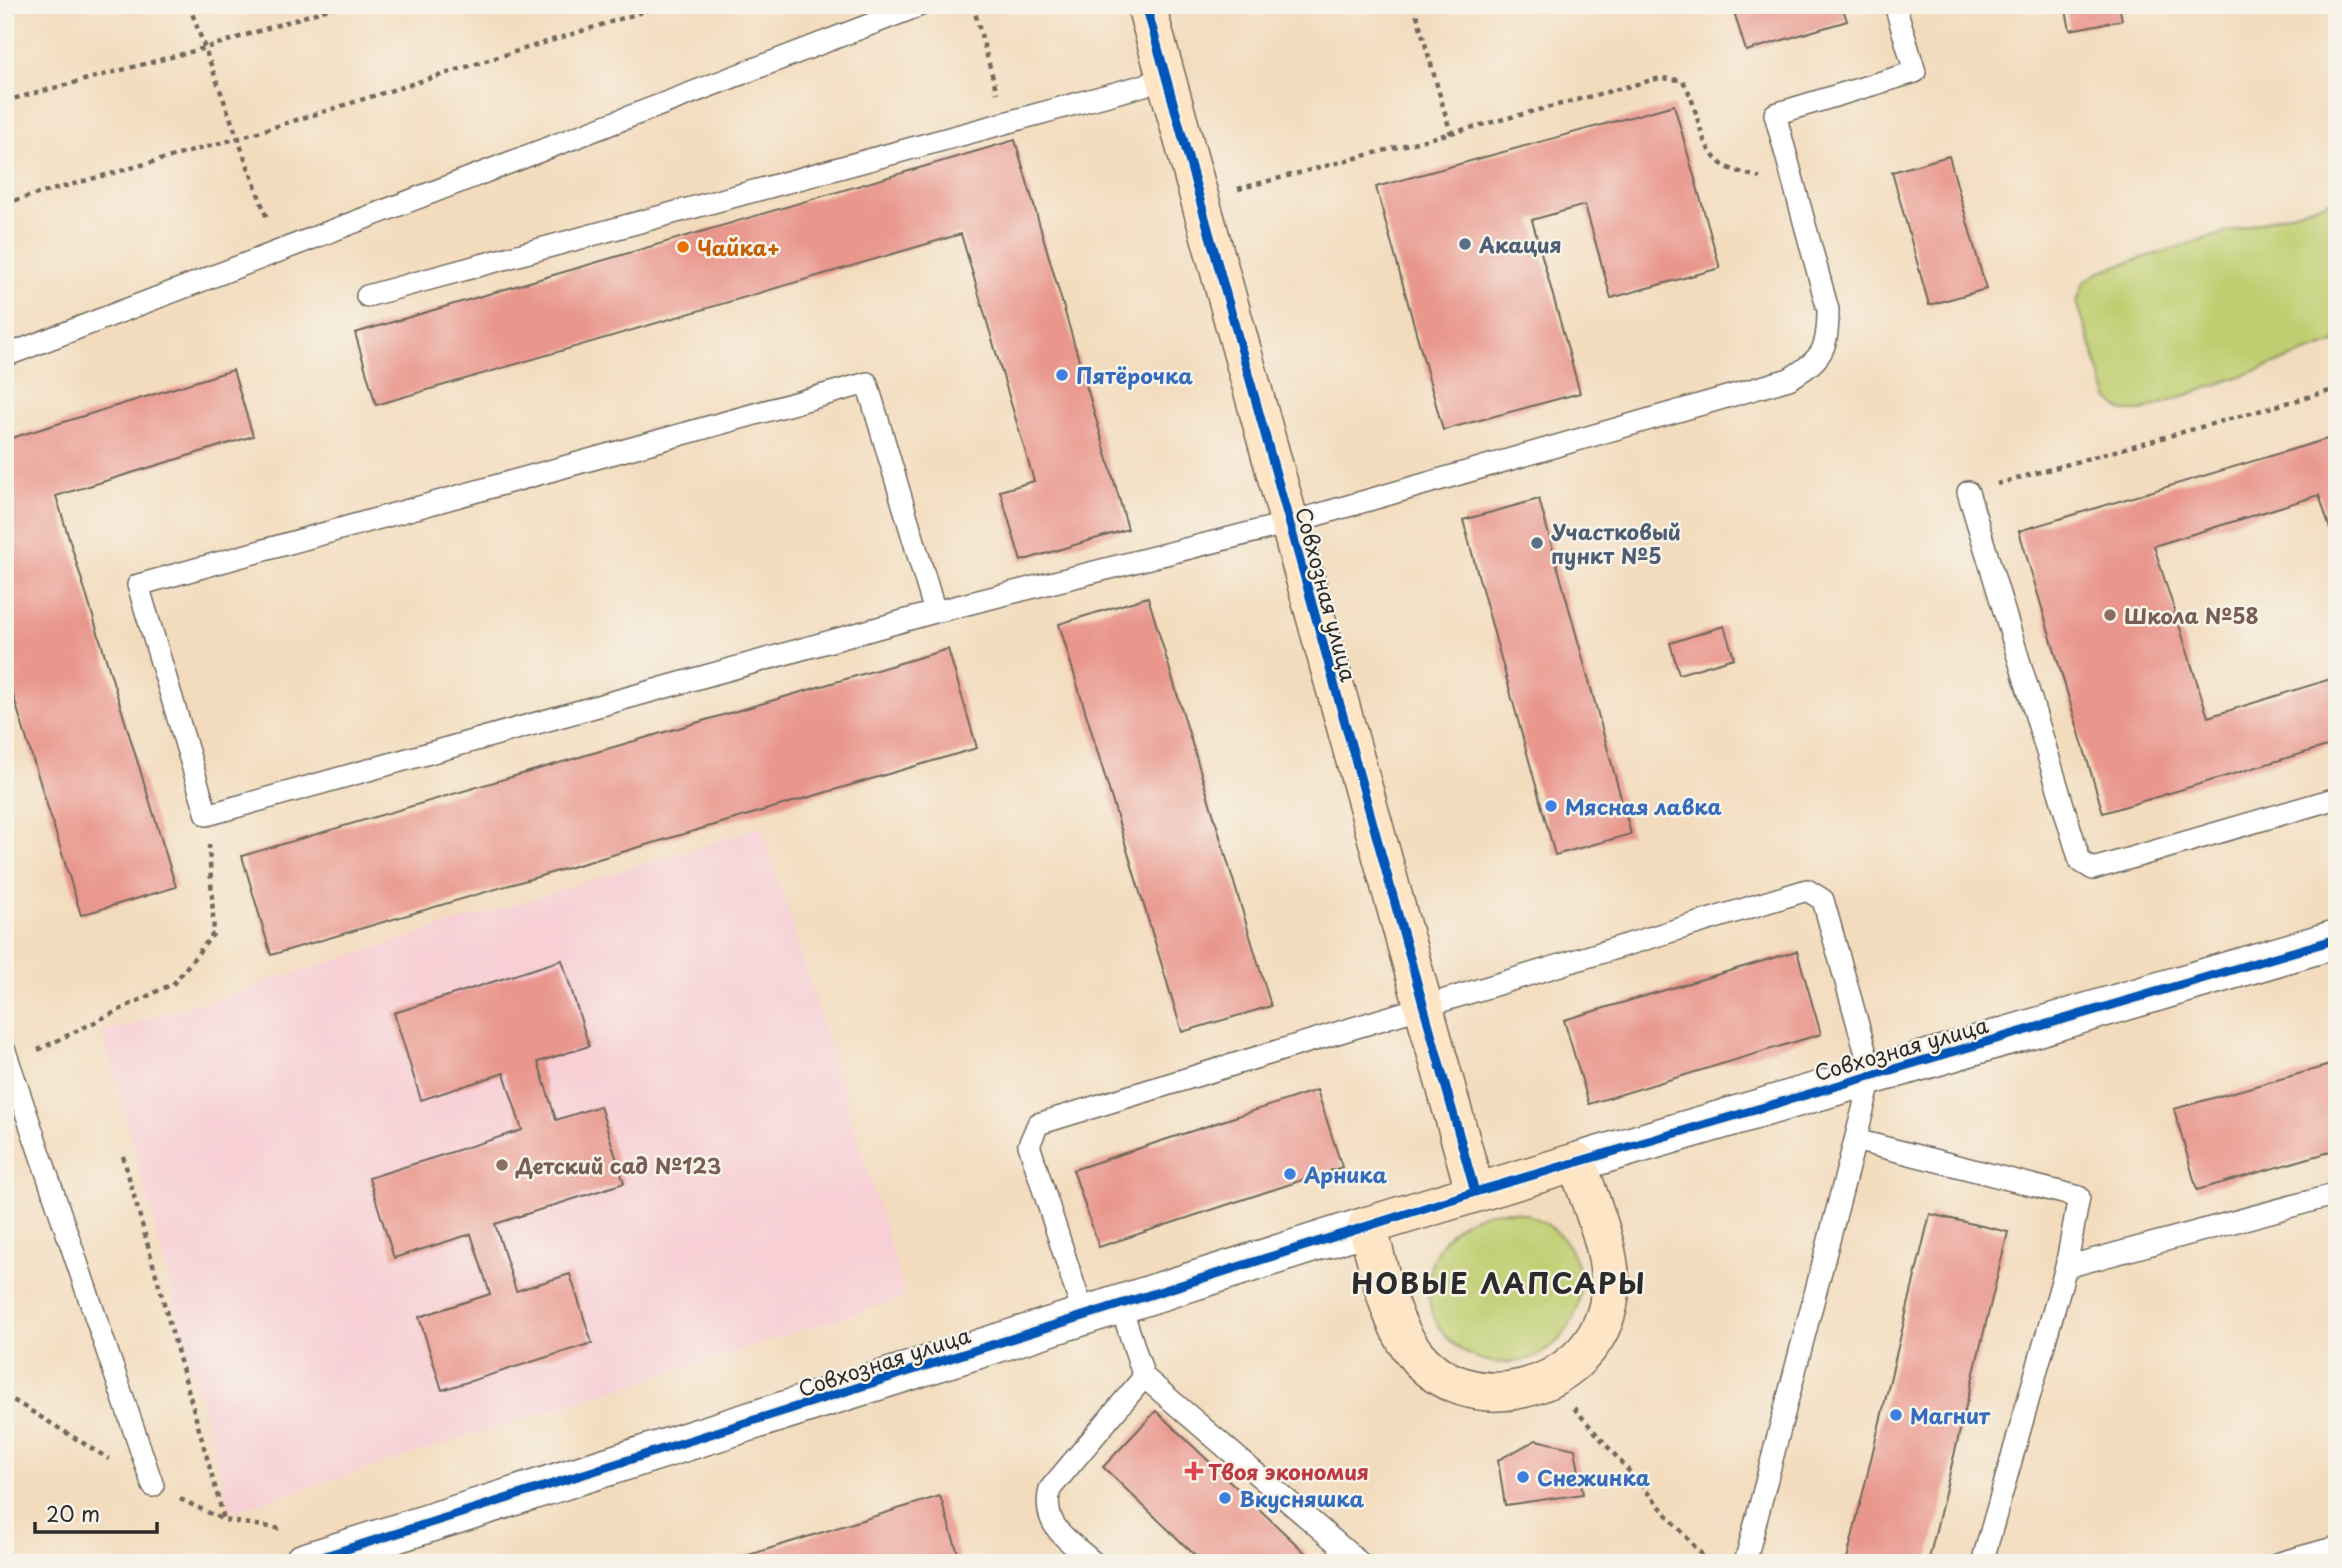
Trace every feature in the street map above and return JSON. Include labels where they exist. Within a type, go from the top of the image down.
[{"type":"street","name":"Совхозная улица","points":[[1146,5],[1475,1192]]},
{"type":"street","name":"Совхозная улица","points":[[303,1563],[372,1553],[1120,1304],[1475,1192],[2337,939]]},
{"type":"street","points":[[1367,1226],[1393,1312],[1412,1351],[1445,1379],[1481,1392],[1527,1390],[1563,1373],[1592,1344],[1608,1306],[1609,1273],[1577,1162]]},
{"type":"lane","points":[[5,356],[278,249],[921,5]]},
{"type":"lane","points":[[935,612],[867,383],[138,585],[207,815],[935,612],[1289,523],[1789,379],[1813,365],[1828,341],[1828,310],[1775,114],[1915,72],[1895,5]]},
{"type":"lane","points":[[367,296],[1167,79]]},
{"type":"lane","points":[[1968,492],[2080,861],[2093,869],[2337,798]]},
{"type":"lane","points":[[1084,1316],[1029,1145],[1038,1124],[1807,890],[1823,900],[1872,1075],[1745,1563]]},
{"type":"lane","points":[[7,1058],[153,1486]]},
{"type":"lane","points":[[1854,1139],[2079,1197],[2066,1267],[1982,1563]]},
{"type":"lane","points":[[2066,1267],[2337,1194]]},
{"type":"lane","points":[[1120,1304],[1144,1377],[1360,1563]]},
{"type":"lane","points":[[1094,1563],[1053,1525],[1046,1506],[1050,1489],[1144,1377]]},
{"type":"lane","points":[[2279,1563],[2337,1547]]},
{"type":"path","points":[[189,5],[278,249]]},
{"type":"path","points":[[5,101],[205,48],[341,5]]},
{"type":"path","points":[[5,203],[239,138],[665,5]]},
{"type":"path","points":[[972,5],[1005,125]]},
{"type":"path","points":[[1414,5],[1451,134]]},
{"type":"path","points":[[1200,199],[1660,78],[1682,80],[1691,93],[1705,142],[1723,165],[1796,191]]},
{"type":"path","points":[[1968,492],[2337,389]]},
{"type":"path","points":[[7,1058],[174,983],[214,933],[207,815]]},
{"type":"path","points":[[123,1156],[225,1520]]},
{"type":"path","points":[[1549,1380],[1709,1563]]},
{"type":"shaded area","name":"Детский сад №123","points":[[762,827],[906,1297],[231,1512],[103,1033]]},
{"type":"green space","points":[[2337,199],[2337,342],[2142,411],[2122,411],[2108,398],[2077,302],[2084,282],[2103,270]]},
{"type":"green space","points":[[1504,1211],[1533,1217],[1558,1233],[1574,1258],[1580,1287],[1574,1316],[1558,1341],[1533,1357],[1504,1363],[1475,1357],[1450,1341],[1434,1316],[1428,1287],[1434,1258],[1450,1233],[1475,1217]]},
{"type":"building","points":[[1732,5],[1842,5],[1847,21],[1746,51]]},
{"type":"building","points":[[2065,5],[2119,5],[2122,20],[2070,30]]},
{"type":"building","name":"Акация","points":[[1674,105],[1720,268],[1611,298],[1585,205],[1532,220],[1580,393],[1443,430],[1376,187]]},
{"type":"building","points":[[1015,140],[1128,529],[1021,561],[1000,491],[1034,481],[961,234],[376,405],[355,333]]},
{"type":"building","points":[[1949,156],[1986,289],[1929,305],[1892,172]]},
{"type":"building","points":[[233,370],[253,436],[56,496],[176,887],[81,915],[5,669],[5,440]]},
{"type":"building","name":"Школа №58","points":[[2337,436],[2337,551],[2319,495],[2154,546],[2208,717],[2337,677],[2337,743],[2103,813],[2019,531]]},
{"type":"building","points":[[1539,499],[1631,834],[1555,855],[1463,520]]},
{"type":"building","points":[[1148,597],[1271,1006],[1182,1032],[1059,624]]},
{"type":"building","points":[[1724,626],[1734,658],[1679,674],[1670,643]]},
{"type":"building","points":[[948,649],[977,748],[271,955],[242,856]]},
{"type":"building","points":[[1797,951],[1821,1034],[1589,1104],[1564,1020]]},
{"type":"building","points":[[562,960],[589,1046],[538,1062],[556,1120],[600,1106],[624,1183],[495,1224],[516,1291],[570,1274],[592,1343],[442,1390],[419,1317],[490,1294],[471,1234],[394,1258],[369,1178],[522,1130],[504,1073],[421,1100],[394,1013]]},
{"type":"building","points":[[2337,1063],[2337,1150],[2197,1190],[2174,1109]]},
{"type":"building","points":[[1317,1090],[1342,1167],[1099,1247],[1073,1170]]},
{"type":"building","points":[[1930,1214],[2008,1232],[1928,1563],[1846,1563]]},
{"type":"building","points":[[1156,1411],[1316,1563],[1203,1563],[1103,1467]]},
{"type":"building","points":[[1536,1440],[1575,1449],[1583,1494],[1505,1505],[1498,1460]]},
{"type":"building","points":[[940,1496],[961,1563],[726,1563],[726,1562]]},
{"type":"cycle path","points":[[1146,5],[1475,1192]]},
{"type":"cycle path","points":[[303,1563],[1475,1192],[2337,939]]},
{"type":"place","name":"Акация","points":[[1465,244]]},
{"type":"place","name":"Чайка+","points":[[683,247]]},
{"type":"place","name":"Пятёрочка","points":[[1062,375]]},
{"type":"place","name":"Участковый пункт №5","points":[[1537,543]]},
{"type":"place","name":"Школа №58","points":[[2110,615]]},
{"type":"place","name":"Мясная лавка","points":[[1551,806]]},
{"type":"place","name":"Детский сад №123","points":[[502,1165]]},
{"type":"place","name":"Арника","points":[[1290,1174]]},
{"type":"place","name":"Магнит","points":[[1896,1415]]},
{"type":"place","name":"Твоя экономия","points":[[1194,1471]]},
{"type":"place","name":"Снежинка","points":[[1523,1477]]},
{"type":"place","name":"Вкусняшка","points":[[1225,1498]]},
{"type":"district","name":"НОВЫЕ ЛАПСАРЫ","points":[[1499,1282]]}]
